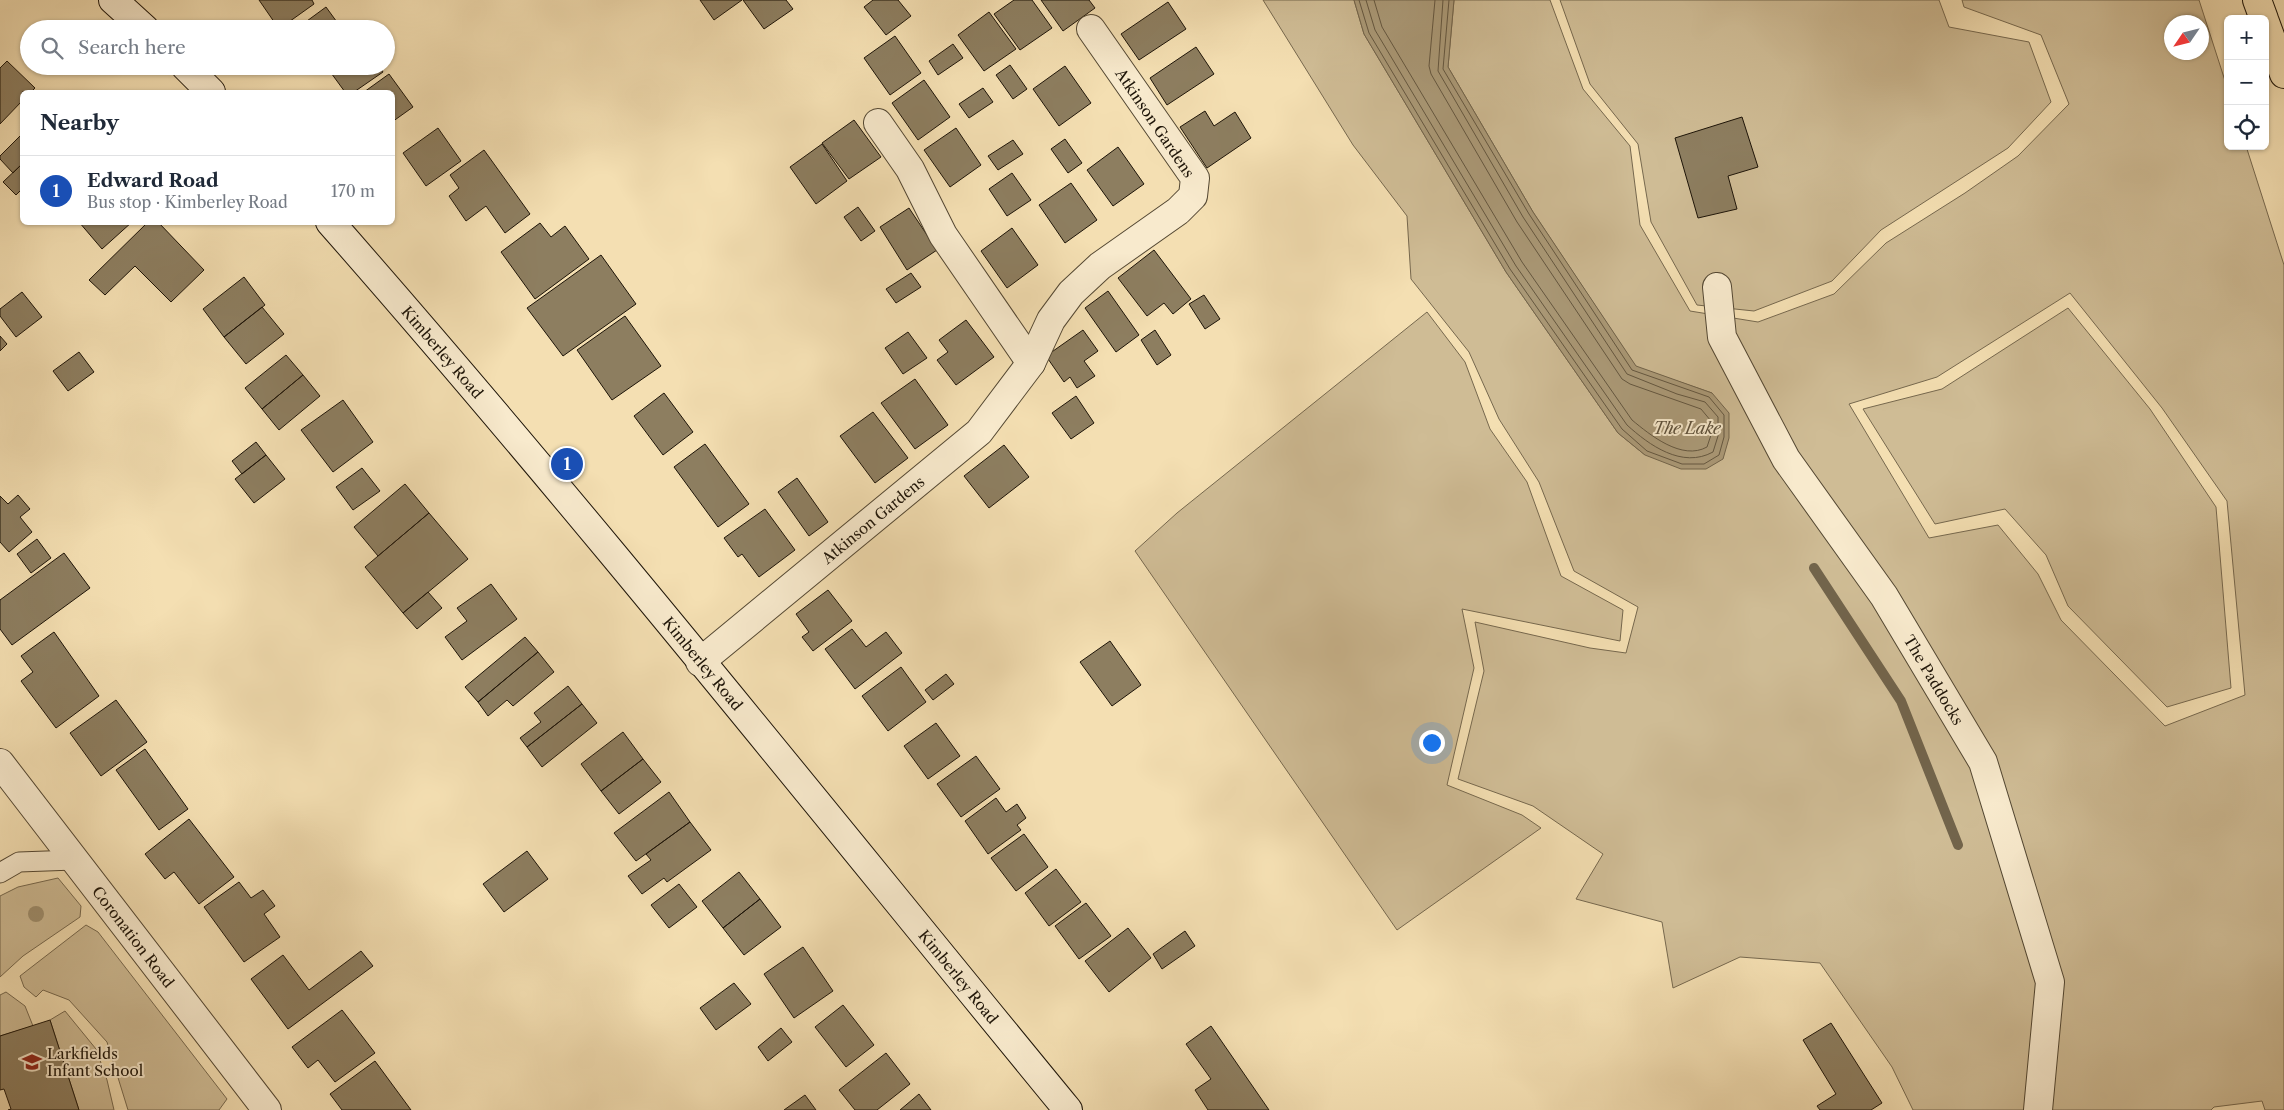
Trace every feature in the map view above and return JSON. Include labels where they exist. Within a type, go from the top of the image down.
[{"type":"highway","points":[[2257,0],[2263,15]]},
{"type":"highway","points":[[2269,33],[2284,74]]},
{"type":"street","points":[[113,0],[134,20]]},
{"type":"street","name":"Atkinson Gardens","points":[[700,662],[979,432],[1031,363],[1051,320],[1071,293],[1100,266],[1178,211],[1193,196],[1195,178],[1091,29]]},
{"type":"street","points":[[194,75],[209,90]]},
{"type":"street","points":[[878,123],[910,169],[943,235],[1031,363]]},
{"type":"street","name":"Kimberley Road","points":[[333,225],[490,408],[1068,1110]]},
{"type":"street","name":"The Paddocks","points":[[1717,287],[1722,338],[1786,458],[1884,596],[1982,762],[2050,982],[2038,1110]]},
{"type":"street","name":"Coronation Road","points":[[0,763],[267,1110]]},
{"type":"lane","points":[[0,873],[18,862],[74,860]]},
{"type":"shaded area","points":[[1263,0],[1354,0],[1364,34],[1506,272],[1618,433],[1645,455],[1712,393],[1636,367],[1533,212],[1448,67],[1454,0],[1550,0],[1583,89],[1630,146],[1640,225],[1690,311],[1758,322],[1834,294],[1886,243],[1965,193],[2018,156],[2069,104],[2041,35],[1964,7],[1962,0],[2199,0],[2204,15],[2164,15],[2164,60],[2209,60],[2209,31],[2224,78],[2224,150],[2247,150],[2284,265],[2284,1110],[2265,1110],[2262,1101],[2214,1107],[2211,1110],[1913,1110],[1892,1067],[1820,963],[1740,957],[1673,988],[1662,922],[1576,899],[1603,854],[1533,806],[1458,779],[1484,671],[1475,622],[1590,648],[1626,653],[1638,607],[1574,571],[1539,482],[1499,419],[1469,352],[1411,279],[1407,216],[1353,145]],"holes":[[[2070,293],[2162,408],[2227,501],[2245,695],[2165,726],[2061,620],[2038,574],[1998,525],[1929,538],[1849,404],[1937,377]]]},
{"type":"shaded area","points":[[1560,0],[1939,0],[1949,27],[2029,42],[2051,102],[2008,148],[1881,230],[1832,281],[1754,311],[1697,305],[1651,222],[1638,144],[1590,84]]},
{"type":"shaded area","points":[[2068,308],[2150,409],[2216,507],[2231,688],[2167,707],[2068,606],[2046,555],[2005,509],[1935,524],[1863,409],[1942,389]]},
{"type":"shaded area","points":[[1427,312],[1465,362],[1490,429],[1527,482],[1561,576],[1623,610],[1620,641],[1462,609],[1474,668],[1447,785],[1522,815],[1541,828],[1397,930],[1135,551],[1177,513]]},
{"type":"shaded area","points":[[58,878],[81,906],[80,917],[23,956],[0,977],[0,896],[18,887]]},
{"type":"shaded area","points":[[86,925],[98,932],[227,1099],[219,1110],[128,1110],[107,1042],[69,1000],[43,990],[36,997],[24,987],[20,976]]},
{"type":"shaded area","points":[[6,992],[25,1006],[33,1026],[0,1036],[0,995]]},
{"type":"shaded area","points":[[65,1011],[96,1049],[107,1080],[114,1110],[79,1110],[50,1020]]},
{"type":"water","name":"The Lake","points":[[1354,0],[1454,0],[1448,67],[1533,212],[1636,366],[1712,393],[1729,413],[1729,438],[1723,459],[1706,469],[1681,469],[1645,455],[1618,433],[1506,272],[1364,34]]},
{"type":"building","points":[[259,0],[312,0],[314,4],[292,20],[273,20]]},
{"type":"building","points":[[700,0],[742,0],[714,20]]},
{"type":"building","points":[[743,0],[786,0],[793,9],[764,29]]},
{"type":"building","points":[[873,0],[898,0],[911,16],[886,35],[864,7]]},
{"type":"building","points":[[1014,0],[1032,0],[1052,28],[1020,50],[994,14]]},
{"type":"building","points":[[1041,0],[1089,0],[1095,8],[1063,31]]},
{"type":"building","points":[[1168,2],[1186,29],[1139,60],[1121,34]]},
{"type":"building","points":[[326,7],[335,20],[308,20]]},
{"type":"building","points":[[989,12],[1016,49],[984,71],[958,35]]},
{"type":"building","points":[[895,36],[921,73],[890,95],[864,58]]},
{"type":"building","points":[[953,44],[963,58],[938,75],[929,61]]},
{"type":"building","points":[[1196,47],[1214,74],[1167,105],[1150,78]]},
{"type":"building","points":[[7,61],[35,88],[33,90],[20,90],[20,103],[0,124],[0,68]]},
{"type":"building","points":[[1010,65],[1027,89],[1013,99],[996,75]]},
{"type":"building","points":[[1065,66],[1091,103],[1059,126],[1033,89]]},
{"type":"building","points":[[333,75],[379,75],[357,90],[344,90]]},
{"type":"building","points":[[390,75],[413,107],[395,120],[395,90],[367,90]]},
{"type":"building","points":[[924,80],[950,117],[918,140],[892,103]]},
{"type":"building","points":[[983,88],[993,102],[969,118],[959,104]]},
{"type":"building","points":[[1205,111],[1214,126],[1235,112],[1251,138],[1207,168],[1180,127]]},
{"type":"building","points":[[1742,117],[1758,167],[1728,176],[1737,209],[1698,218],[1675,138]]},
{"type":"building","points":[[854,120],[881,157],[849,179],[822,143]]},
{"type":"building","points":[[438,128],[461,161],[426,186],[403,153]]},
{"type":"building","points":[[956,128],[981,165],[950,187],[924,150]]},
{"type":"building","points":[[20,136],[20,166],[13,173],[0,159],[0,156]]},
{"type":"building","points":[[1065,139],[1082,163],[1068,173],[1051,149]]},
{"type":"building","points":[[1013,140],[1023,154],[998,170],[988,156]]},
{"type":"building","points":[[822,144],[847,181],[816,204],[790,167]]},
{"type":"building","points":[[1118,147],[1144,184],[1113,206],[1087,170]]},
{"type":"building","points":[[484,150],[530,214],[505,233],[486,206],[466,221],[449,196],[459,188],[450,175]]},
{"type":"building","points":[[20,166],[20,191],[16,195],[3,182]]},
{"type":"building","points":[[1012,173],[1031,200],[1007,216],[989,189]]},
{"type":"building","points":[[1071,183],[1097,220],[1065,243],[1039,205]]},
{"type":"building","points":[[858,207],[875,231],[861,241],[844,217]]},
{"type":"building","points":[[909,208],[937,250],[907,270],[880,227]]},
{"type":"building","points":[[540,223],[551,237],[565,226],[589,259],[535,299],[501,252]]},
{"type":"building","points":[[82,225],[129,225],[102,249]]},
{"type":"building","points":[[145,225],[161,225],[204,270],[171,302],[135,266],[105,295],[89,280]]},
{"type":"building","points":[[1012,228],[1038,265],[1007,288],[981,251]]},
{"type":"building","points":[[1154,250],[1191,299],[1173,314],[1164,303],[1147,316],[1118,278]]},
{"type":"building","points":[[601,255],[636,304],[563,356],[527,308]]},
{"type":"building","points":[[911,273],[921,287],[896,303],[886,289]]},
{"type":"building","points":[[244,277],[265,305],[224,337],[203,309]]},
{"type":"building","points":[[1108,291],[1139,335],[1116,352],[1085,308]]},
{"type":"building","points":[[22,292],[42,317],[16,337],[0,316],[0,309]]},
{"type":"building","points":[[1204,295],[1220,319],[1205,329],[1189,304]]},
{"type":"building","points":[[262,307],[284,334],[246,364],[224,337]]},
{"type":"building","points":[[625,316],[661,366],[612,400],[577,350]]},
{"type":"building","points":[[966,320],[994,357],[956,385],[937,360],[948,352],[939,340]]},
{"type":"building","points":[[1083,330],[1098,351],[1084,361],[1095,376],[1077,388],[1070,377],[1064,382],[1046,356]]},
{"type":"building","points":[[1155,330],[1171,355],[1157,365],[1141,340]]},
{"type":"building","points":[[908,332],[927,358],[903,374],[885,348]]},
{"type":"building","points":[[0,336],[7,344],[0,351]]},
{"type":"building","points":[[79,352],[94,372],[68,391],[53,371]]},
{"type":"building","points":[[286,355],[303,375],[262,409],[245,388]]},
{"type":"building","points":[[303,375],[320,396],[279,430],[262,409]]},
{"type":"building","points":[[915,379],[948,425],[915,449],[881,403]]},
{"type":"building","points":[[664,393],[693,432],[663,455],[634,416]]},
{"type":"building","points":[[1076,396],[1094,423],[1071,439],[1052,413]]},
{"type":"building","points":[[343,400],[373,442],[333,472],[301,430]]},
{"type":"building","points":[[873,412],[908,458],[875,483],[840,436]]},
{"type":"building","points":[[256,442],[266,455],[242,474],[232,461]]},
{"type":"building","points":[[705,444],[749,504],[718,527],[674,467]]},
{"type":"building","points":[[1004,445],[1029,477],[989,508],[964,476]]},
{"type":"building","points":[[266,455],[285,479],[254,503],[235,479]]},
{"type":"building","points":[[362,468],[380,491],[353,510],[336,487]]},
{"type":"building","points":[[797,478],[828,522],[809,536],[778,492]]},
{"type":"building","points":[[405,484],[429,513],[378,556],[354,527]]},
{"type":"building","points":[[18,495],[30,509],[20,517],[32,532],[9,552],[0,542],[0,496],[8,504]]},
{"type":"building","points":[[765,509],[795,550],[759,577],[742,554],[738,557],[724,538]]},
{"type":"building","points":[[429,513],[468,559],[403,613],[365,567]]},
{"type":"building","points":[[37,539],[51,558],[31,573],[17,554]]},
{"type":"building","points":[[64,553],[90,588],[12,645],[0,629],[0,600]]},
{"type":"building","points":[[491,584],[517,619],[462,660],[445,637],[467,621],[457,608]]},
{"type":"building","points":[[828,590],[852,621],[813,651],[802,637],[809,632],[796,614]]},
{"type":"building","points":[[428,592],[442,608],[417,629],[403,613]]},
{"type":"building","points":[[852,629],[866,647],[886,632],[902,653],[855,689],[825,649]]},
{"type":"building","points":[[54,632],[99,696],[56,728],[21,681],[33,672],[21,656]]},
{"type":"building","points":[[525,637],[538,652],[478,702],[465,687]]},
{"type":"building","points":[[1110,641],[1141,685],[1112,706],[1080,662]]},
{"type":"building","points":[[538,652],[554,672],[513,706],[507,700],[488,716],[478,702]]},
{"type":"building","points":[[901,667],[926,702],[888,731],[862,696]]},
{"type":"building","points":[[946,674],[954,684],[933,700],[925,690]]},
{"type":"building","points":[[568,686],[582,704],[527,747],[520,738],[541,722],[534,713]]},
{"type":"building","points":[[116,700],[147,742],[101,776],[70,733]]},
{"type":"building","points":[[582,704],[597,723],[542,767],[527,747]]},
{"type":"building","points":[[936,723],[960,756],[928,779],[904,746]]},
{"type":"building","points":[[623,732],[643,759],[601,791],[581,764]]},
{"type":"building","points":[[145,749],[188,809],[159,830],[116,770]]},
{"type":"building","points":[[976,756],[1000,789],[961,817],[937,784]]},
{"type":"building","points":[[643,759],[661,782],[619,814],[601,791]]},
{"type":"building","points":[[669,792],[690,822],[636,861],[614,833]]},
{"type":"building","points":[[996,798],[1006,812],[1017,804],[1026,818],[1017,825],[1021,830],[988,854],[965,821]]},
{"type":"building","points":[[189,819],[234,877],[199,904],[174,872],[165,879],[145,854]]},
{"type":"building","points":[[690,822],[711,850],[667,882],[664,878],[642,894],[628,876],[651,860],[646,854]]},
{"type":"building","points":[[1024,834],[1048,867],[1016,891],[991,858]]},
{"type":"building","points":[[527,851],[548,879],[504,912],[483,884]]},
{"type":"building","points":[[1056,869],[1081,902],[1049,926],[1025,893]]},
{"type":"building","points":[[739,872],[760,899],[723,928],[702,901]]},
{"type":"building","points":[[239,882],[251,898],[263,890],[275,906],[264,914],[280,937],[244,962],[204,907]]},
{"type":"building","points":[[679,884],[697,907],[669,928],[651,905]]},
{"type":"building","points":[[760,899],[781,927],[744,955],[723,928]]},
{"type":"building","points":[[1086,903],[1111,936],[1079,959],[1055,926]]},
{"type":"building","points":[[1128,928],[1151,958],[1109,992],[1085,961]]},
{"type":"building","points":[[1185,931],[1195,946],[1162,969],[1153,954]]},
{"type":"building","points":[[803,947],[833,991],[794,1018],[764,974]]},
{"type":"building","points":[[361,951],[373,966],[288,1029],[251,979],[283,955],[309,990]]},
{"type":"building","points":[[734,983],[751,1004],[716,1030],[700,1008]]},
{"type":"building","points":[[843,1005],[874,1045],[846,1067],[815,1027]]},
{"type":"building","points":[[342,1010],[375,1053],[335,1082],[318,1060],[308,1068],[292,1047]]},
{"type":"building","name":"Larkfields Infant School","points":[[50,1020],[79,1110],[8,1110],[11,1109],[4,1089],[0,1090],[0,1036]]},
{"type":"building","points":[[1831,1023],[1882,1103],[1871,1110],[1820,1110],[1817,1106],[1836,1094],[1803,1040]]},
{"type":"building","points":[[1211,1026],[1269,1110],[1208,1110],[1195,1090],[1211,1079],[1186,1044]]},
{"type":"building","points":[[781,1028],[792,1042],[768,1061],[758,1047]]},
{"type":"building","points":[[886,1053],[910,1084],[877,1110],[855,1110],[839,1090]]},
{"type":"building","points":[[375,1061],[411,1110],[342,1110],[330,1094]]},
{"type":"building","points":[[919,1094],[931,1110],[900,1110]]},
{"type":"building","points":[[805,1095],[816,1110],[784,1110]]},
{"type":"waterway","points":[[1814,568],[1901,701],[1958,845]]},
{"type":"place","name":"Edward Road","points":[[567,464]]},
{"type":"place","name":"Larkfields Infant School","points":[[32,1062]]}]
